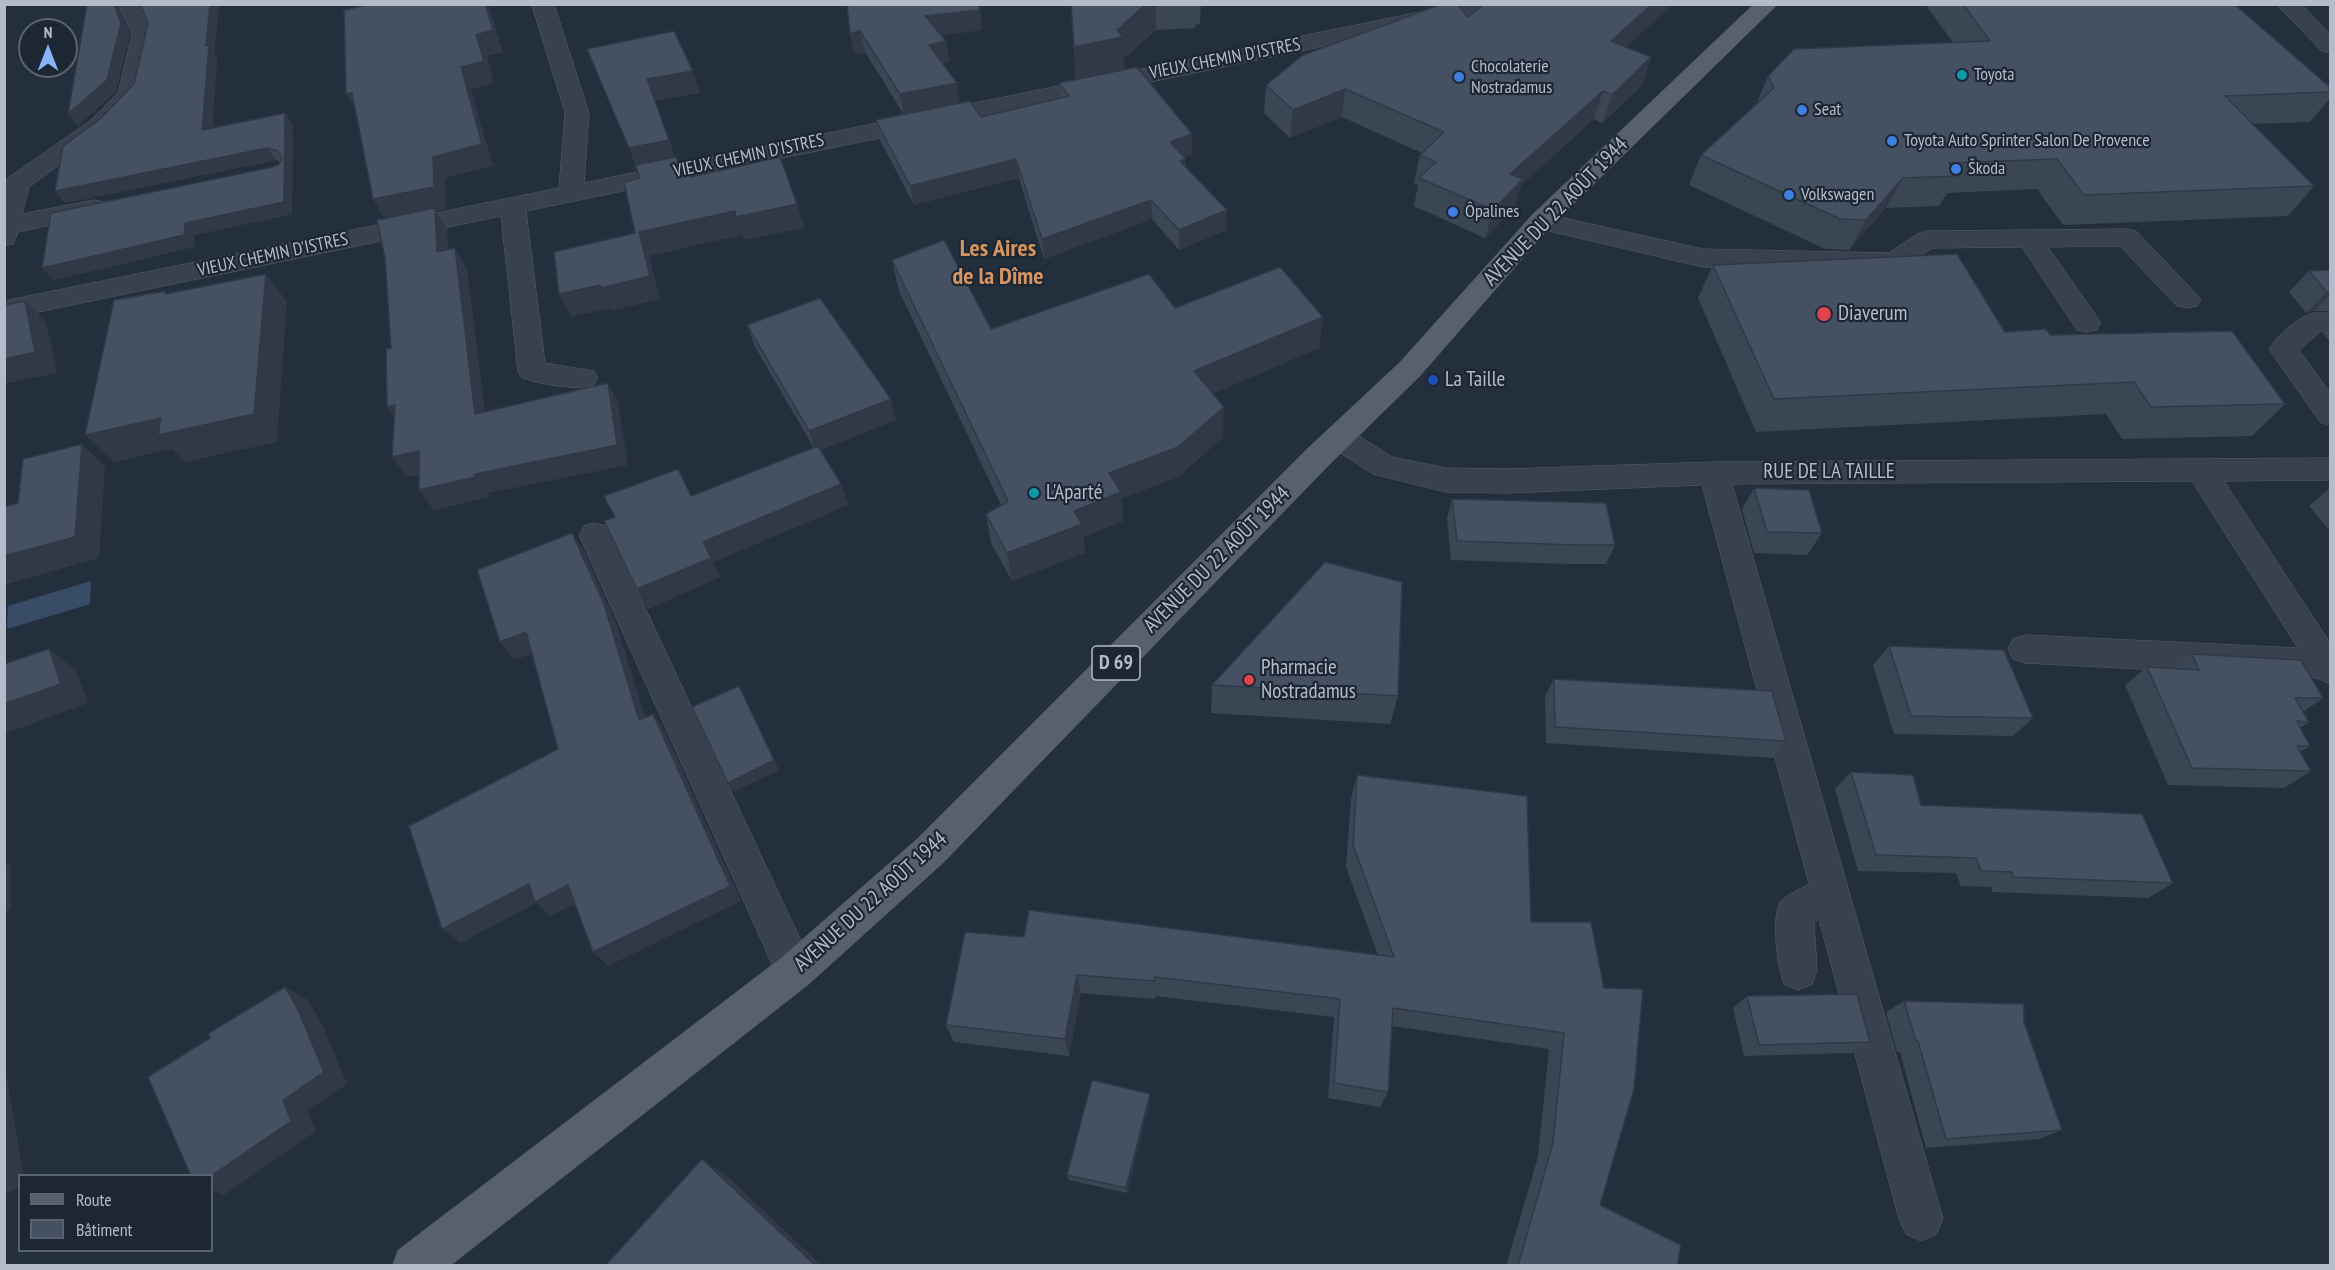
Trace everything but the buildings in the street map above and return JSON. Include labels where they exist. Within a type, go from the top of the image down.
[{"type":"main road","name":"AVENUE DU 22 AOÛT 1944","points":[[414,1266],[795,971],[930,851],[1338,437],[1410,369],[1541,221],[1767,4]]},
{"type":"street","points":[[112,204],[7,217],[17,184],[99,125],[129,95],[143,35],[130,4]]},
{"type":"street","points":[[543,4],[577,113],[571,193]]},
{"type":"street","name":"VIEUX CHEMIN D'ISTRES","points":[[4,310],[1494,4]]},
{"type":"street","points":[[2288,4],[2331,46]]},
{"type":"street","points":[[512,205],[532,372],[584,378]]},
{"type":"street","points":[[1541,221],[1702,258],[1895,262],[1926,240],[2127,237],[2187,299]]},
{"type":"street","points":[[2029,238],[2087,323]]},
{"type":"street","points":[[1926,240],[1946,266]]},
{"type":"street","points":[[2331,322],[2314,322],[2283,349],[2331,414]]},
{"type":"street","name":"RUE DE LA TAILLE","points":[[1338,437],[1384,466],[1446,480],[1507,481],[1714,473],[2331,470]]},
{"type":"street","points":[[2200,470],[2329,667]]},
{"type":"street","points":[[1714,473],[1922,1219]]},
{"type":"street","points":[[595,535],[795,971]]},
{"type":"street","points":[[2025,649],[2329,667]]},
{"type":"street","points":[[1798,971],[1794,913],[1830,892]]},
{"type":"water","points":[[91,581],[90,604],[7,629],[8,606]]},
{"type":"place","name":"Toyota","points":[[1962,75]]},
{"type":"place","name":"Chocolaterie Nostradamus","points":[[1459,77]]},
{"type":"place","name":"Seat","points":[[1802,110]]},
{"type":"place","name":"Toyota Auto Sprinter Salon De Provence","points":[[1892,141]]},
{"type":"place","name":"Škoda","points":[[1956,169]]},
{"type":"place","name":"Volkswagen","points":[[1789,195]]},
{"type":"place","name":"Ôpalines","points":[[1453,212]]},
{"type":"place","name":"Diaverum","points":[[1824,314]]},
{"type":"place","name":"La Taille","points":[[1433,380]]},
{"type":"place","name":"L'Aparté","points":[[1034,493]]},
{"type":"place","name":"Pharmacie Nostradamus","points":[[1249,680]]},
{"type":"district","name":"Les Aires de la Dîme","points":[[998,263]]}]
